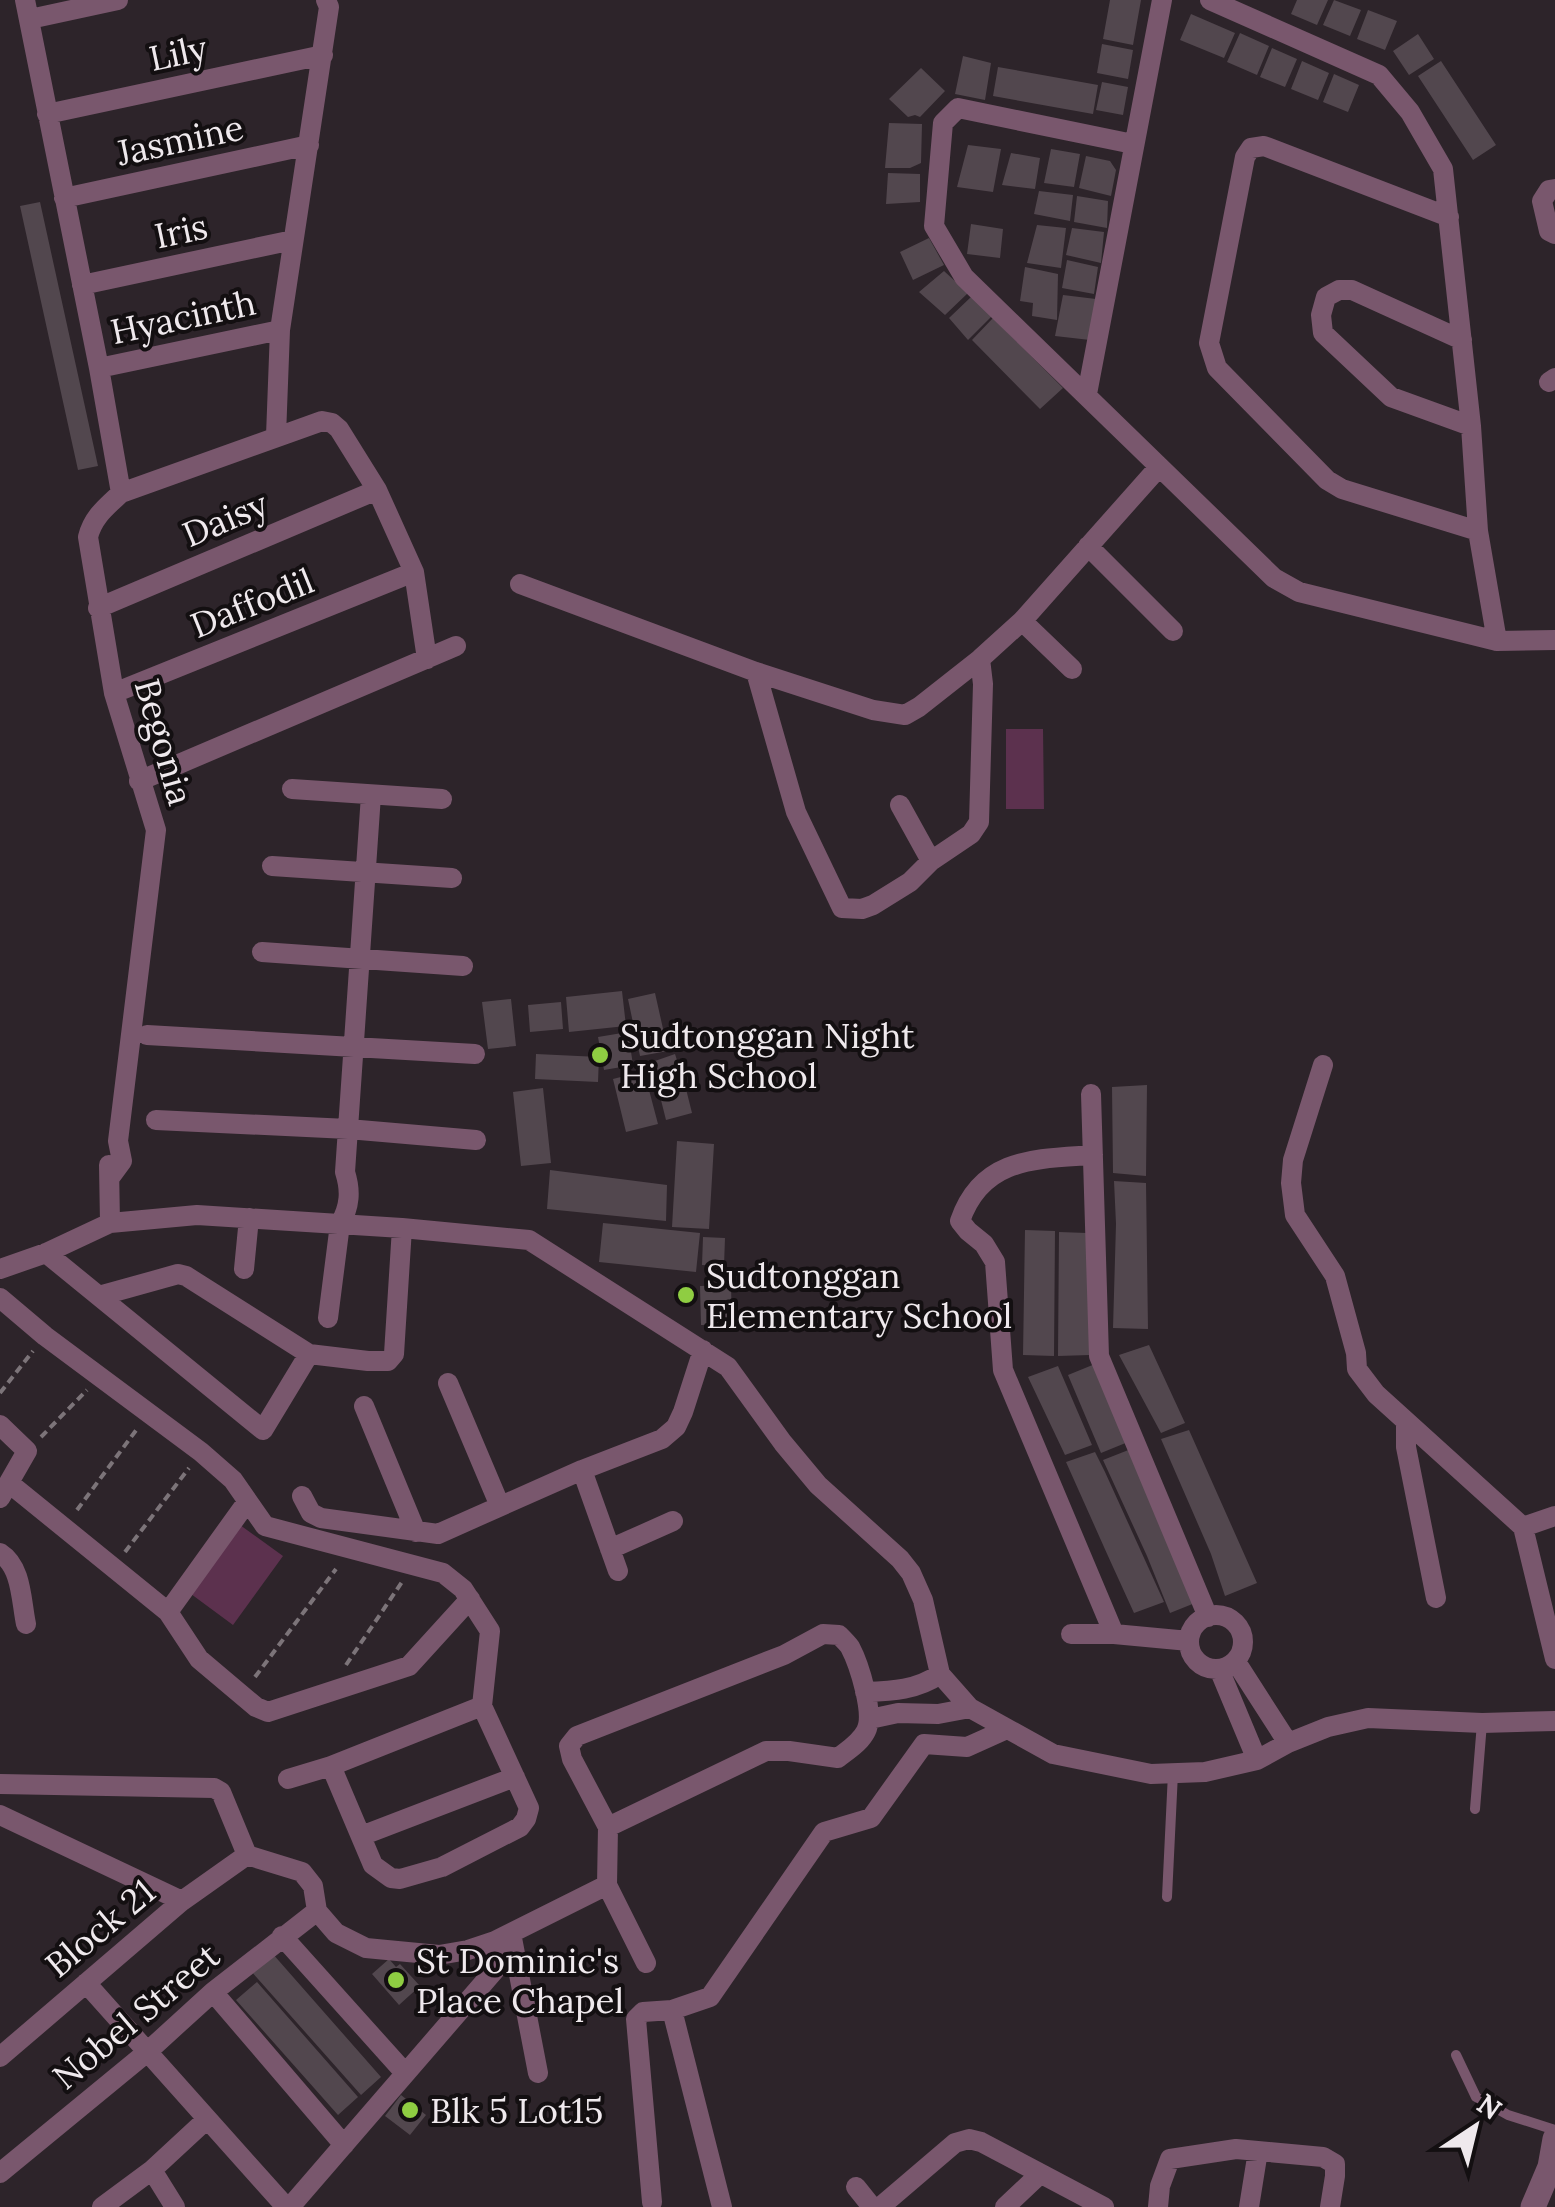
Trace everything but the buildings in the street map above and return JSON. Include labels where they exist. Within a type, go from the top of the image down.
[{"type":"street","points":[[118,0],[28,10],[122,493],[322,420],[332,423],[378,490],[414,572],[426,659]]},
{"type":"street","points":[[276,436],[280,330],[329,8],[326,0]]},
{"type":"street","points":[[1087,394],[1162,0]]},
{"type":"street","points":[[1210,0],[1379,75],[1410,112],[1443,169],[1471,426],[1478,531],[1497,641]]},
{"type":"street","name":"Lily","points":[[47,114],[322,56]]},
{"type":"street","points":[[1133,144],[958,108],[943,123],[934,226],[964,276],[1274,578],[1299,592],[1497,641],[1555,640]]},
{"type":"street","name":"Jasmine","points":[[64,198],[309,145]]},
{"type":"street","points":[[1449,217],[1264,146],[1251,148],[1245,157],[1210,343],[1217,368],[1327,480],[1342,489],[1478,531]]},
{"type":"street","points":[[1555,189],[1548,190],[1542,201],[1549,231],[1555,234]]},
{"type":"street","name":"Iris","points":[[82,285],[294,240]]},
{"type":"street","points":[[1462,340],[1352,290],[1338,290],[1326,297],[1321,315],[1323,333],[1392,397],[1471,426]]},
{"type":"street","name":"Hyacinth","points":[[100,368],[280,330]]},
{"type":"street","points":[[520,584],[756,672],[873,710],[905,715],[980,659],[1022,621],[1159,467]]},
{"type":"street","name":"Daisy","points":[[98,608],[378,490]]},
{"type":"street","name":"Begonia","points":[[110,1223],[156,830],[114,694],[88,538],[91,524],[122,493]]},
{"type":"street","points":[[1088,546],[1172,631]]},
{"type":"street","name":"Daffodil","points":[[114,694],[414,572]]},
{"type":"street","points":[[1022,621],[1072,669]]},
{"type":"street","points":[[139,781],[456,646]]},
{"type":"street","points":[[756,672],[796,812],[842,908],[862,910],[910,882],[931,861],[971,834],[979,822],[983,684],[980,659]]},
{"type":"street","points":[[292,789],[442,800]]},
{"type":"street","points":[[328,1318],[340,1224],[335,1210],[337,1186],[345,1172],[371,795]]},
{"type":"street","points":[[900,805],[931,861]]},
{"type":"street","points":[[272,866],[452,878]]},
{"type":"street","points":[[262,952],[462,966]]},
{"type":"street","points":[[146,1034],[475,1054]]},
{"type":"street","points":[[1323,1065],[1294,1160],[1291,1183],[1295,1215],[1335,1276],[1357,1369],[1376,1394],[1523,1526],[1555,1658]]},
{"type":"street","points":[[1092,1094],[1100,1356],[1208,1616]]},
{"type":"street","points":[[156,1120],[476,1140]]},
{"type":"street","points":[[1093,1155],[1006,1167],[983,1182],[966,1204],[960,1222],[984,1244],[995,1262],[1004,1370],[1114,1634]]},
{"type":"street","points":[[0,1268],[46,1253],[110,1223],[197,1215],[529,1240],[728,1367],[818,1485],[911,1573],[922,1600],[940,1674],[970,1708],[1052,1754],[1151,1774],[1205,1772],[1257,1760],[1288,1743],[1368,1718],[1482,1724],[1555,1720]]},
{"type":"street","points":[[244,1269],[249,1218]]},
{"type":"street","points":[[98,1296],[178,1274],[308,1354],[388,1361],[394,1354],[402,1228]]},
{"type":"street","points":[[46,1253],[263,1430],[308,1354]]},
{"type":"street","points":[[0,1298],[201,1452],[232,1480],[265,1526],[443,1573],[463,1589],[490,1632],[482,1706],[529,1808],[526,1819],[520,1826],[442,1867],[391,1878],[373,1865],[331,1766]]},
{"type":"street","points":[[302,1496],[311,1513],[320,1518],[438,1534],[662,1439],[676,1427],[683,1412],[703,1350]]},
{"type":"street","points":[[448,1383],[500,1506]]},
{"type":"street","points":[[364,1406],[416,1532]]},
{"type":"street","points":[[1406,1421],[1406,1447],[1436,1598]]},
{"type":"street","points":[[0,1425],[27,1451],[4,1490],[64,1527],[168,1612],[199,1659],[256,1707],[268,1712],[409,1666],[470,1599]]},
{"type":"street","points":[[582,1470],[618,1571]]},
{"type":"street","points":[[168,1612],[247,1502]]},
{"type":"street","points":[[1523,1526],[1555,1516]]},
{"type":"street","points":[[610,1549],[674,1522]]},
{"type":"street","points":[[0,1552],[10,1560],[17,1575],[26,1624]]},
{"type":"street","points":[[1208,1616],[1226,1617],[1240,1628],[1244,1646],[1227,1666],[1209,1669],[1194,1658],[1189,1640],[1195,1626],[1208,1616]]},
{"type":"street","points":[[608,1827],[766,1751],[838,1758],[856,1744],[868,1724],[865,1692],[850,1646],[840,1636],[823,1634],[784,1654],[577,1736],[569,1746],[608,1827],[607,1885],[646,1964]]},
{"type":"street","points":[[1071,1634],[1189,1640]]},
{"type":"street","points":[[1227,1666],[1288,1743]]},
{"type":"street","points":[[1227,1666],[1257,1760]]},
{"type":"street","points":[[865,1692],[925,1685],[940,1674]]},
{"type":"street","points":[[288,1778],[331,1766],[482,1706]]},
{"type":"street","points":[[868,1724],[898,1713],[938,1714],[970,1708]]},
{"type":"street","points":[[652,2202],[636,2019],[643,2012],[672,2010],[710,1998],[824,1832],[871,1818],[924,1744],[968,1747],[1007,1729]]},
{"type":"street","points":[[361,1836],[515,1778]]},
{"type":"street","points":[[0,1784],[214,1788],[220,1792],[247,1856],[302,1872],[313,1886],[317,1911],[336,1933],[366,1948],[438,1955],[468,1950],[503,1937],[607,1885]]},
{"type":"street","points":[[0,1816],[182,1901]]},
{"type":"street","name":"Block 21","points":[[0,2057],[182,1901],[247,1856]]},
{"type":"street","name":"Nobel Street","points":[[0,2173],[146,2053],[213,1992],[317,1911]]},
{"type":"street","points":[[282,1936],[405,2074]]},
{"type":"street","points":[[503,1937],[538,2073]]},
{"type":"street","points":[[86,1983],[288,2207],[494,1972],[503,1937]]},
{"type":"street","points":[[213,1992],[344,2144]]},
{"type":"street","points":[[672,2010],[722,2207]]},
{"type":"street","points":[[102,2207],[152,2170],[206,2120]]},
{"type":"street","points":[[880,2207],[955,2143],[968,2138],[1104,2207]]},
{"type":"street","points":[[1533,2207],[1550,2167],[1555,2139]]},
{"type":"street","points":[[1158,2207],[1160,2186],[1170,2159],[1236,2150],[1324,2158],[1335,2164],[1330,2207]]},
{"type":"street","points":[[1248,2207],[1258,2152]]},
{"type":"street","points":[[152,2170],[176,2207]]},
{"type":"street","points":[[1005,2207],[1040,2174]]},
{"type":"street","points":[[856,2187],[872,2207]]},
{"type":"lane","points":[[1476,1808],[1482,1724]]},
{"type":"lane","points":[[1166,1896],[1174,1773]]},
{"type":"lane","points":[[1456,2055],[1476,2097],[1508,2115],[1555,2130]]},
{"type":"path","points":[[0,1393],[45,1336]]},
{"type":"path","points":[[27,1451],[100,1376]]},
{"type":"path","points":[[64,1527],[148,1413]]},
{"type":"path","points":[[112,1568],[201,1452]]},
{"type":"path","points":[[242,1695],[351,1549]]},
{"type":"path","points":[[326,1694],[414,1566]]},
{"type":"shaded area","points":[[1006,729],[1043,729],[1044,809],[1006,809]]},
{"type":"shaded area","points":[[240,1525],[283,1556],[233,1625],[191,1594]]},
{"type":"place","name":"Sudtonggan Night High School","points":[[600,1055]]},
{"type":"place","name":"Sudtonggan Elementary School","points":[[686,1295]]},
{"type":"place","name":"St Dominic's Place Chapel","points":[[396,1980]]},
{"type":"place","name":"Blk 5 Lot15","points":[[410,2110]]}]
